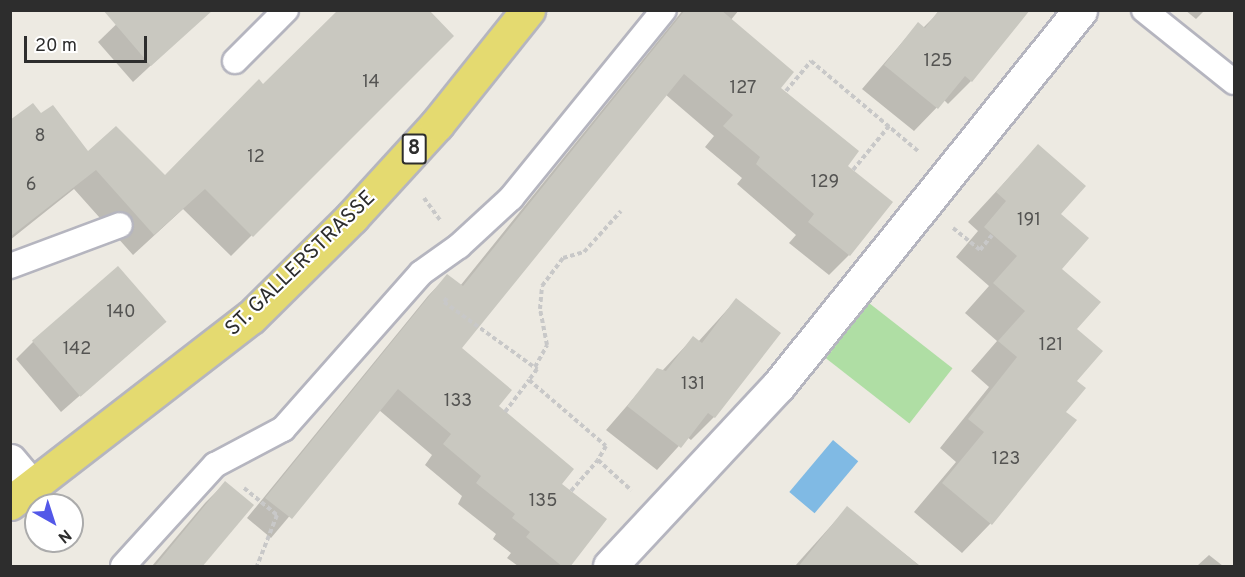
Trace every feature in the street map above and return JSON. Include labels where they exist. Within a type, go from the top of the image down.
[{"type":"main road","name":"ST. GALLERSTRASSE","points":[[21,495],[251,317],[352,217],[437,124],[528,10]]},
{"type":"street","points":[[610,567],[778,386],[1080,10]]},
{"type":"street","points":[[10,461],[21,495]]},
{"type":"lane","points":[[235,61],[286,10]]},
{"type":"lane","points":[[123,567],[215,465],[284,429],[421,273],[459,246],[511,198],[664,10]]},
{"type":"lane","points":[[1144,10],[1234,82]]},
{"type":"lane","points":[[10,266],[120,225]]},
{"type":"path","points":[[786,91],[811,61],[948,176]]},
{"type":"path","points":[[853,170],[889,126]]},
{"type":"path","points":[[924,205],[980,250],[992,235]]},
{"type":"path","points":[[534,367],[548,345],[540,309],[542,286],[563,258],[584,252],[621,211]]},
{"type":"path","points":[[459,246],[460,279],[444,302],[537,369],[505,412]]},
{"type":"path","points":[[530,380],[606,446],[598,460],[571,491]]},
{"type":"path","points":[[598,460],[659,514]]},
{"type":"path","points":[[215,465],[277,515],[257,567]]},
{"type":"green space","points":[[869,303],[953,368],[909,423],[826,358]]},
{"type":"water","points":[[833,440],[858,461],[815,513],[789,492]]},
{"type":"building","points":[[103,10],[213,10],[151,66]]},
{"type":"building","points":[[338,10],[429,10],[454,36],[253,237],[205,189],[154,235],[96,170],[10,237],[10,120],[33,103],[41,113],[53,105],[88,151],[116,126],[165,175],[259,79],[263,84]]},
{"type":"building","points":[[685,10],[721,10],[794,72],[781,88],[859,151],[848,166],[893,202],[850,256],[808,222],[814,214],[756,164],[760,157],[723,126],[733,115],[684,74],[462,348],[512,390],[499,406],[574,469],[562,484],[607,519],[570,567],[563,567],[526,537],[530,532],[512,518],[515,514],[476,483],[481,476],[443,444],[451,434],[398,389],[292,519],[265,498],[447,274],[463,286]]},
{"type":"building","points":[[939,10],[1030,10],[972,82],[965,76],[938,109],[884,65],[918,22],[925,28]]},
{"type":"building","points":[[1038,144],[1086,186],[1061,214],[1089,238],[1062,269],[1101,302],[1077,329],[1103,351],[1077,381],[1086,388],[1066,412],[1077,420],[992,525],[942,483],[984,432],[968,419],[1017,357],[998,341],[1025,311],[993,283],[1017,256],[984,227],[1006,201],[996,192]]},
{"type":"building","points":[[118,266],[167,322],[81,397],[32,341]]},
{"type":"building","points":[[736,298],[781,333],[715,418],[708,413],[681,448],[627,406],[657,368],[666,371],[693,336],[702,343]]},
{"type":"building","points":[[225,481],[254,505],[202,567],[154,567]]},
{"type":"building","points":[[847,506],[921,567],[798,567]]}]
